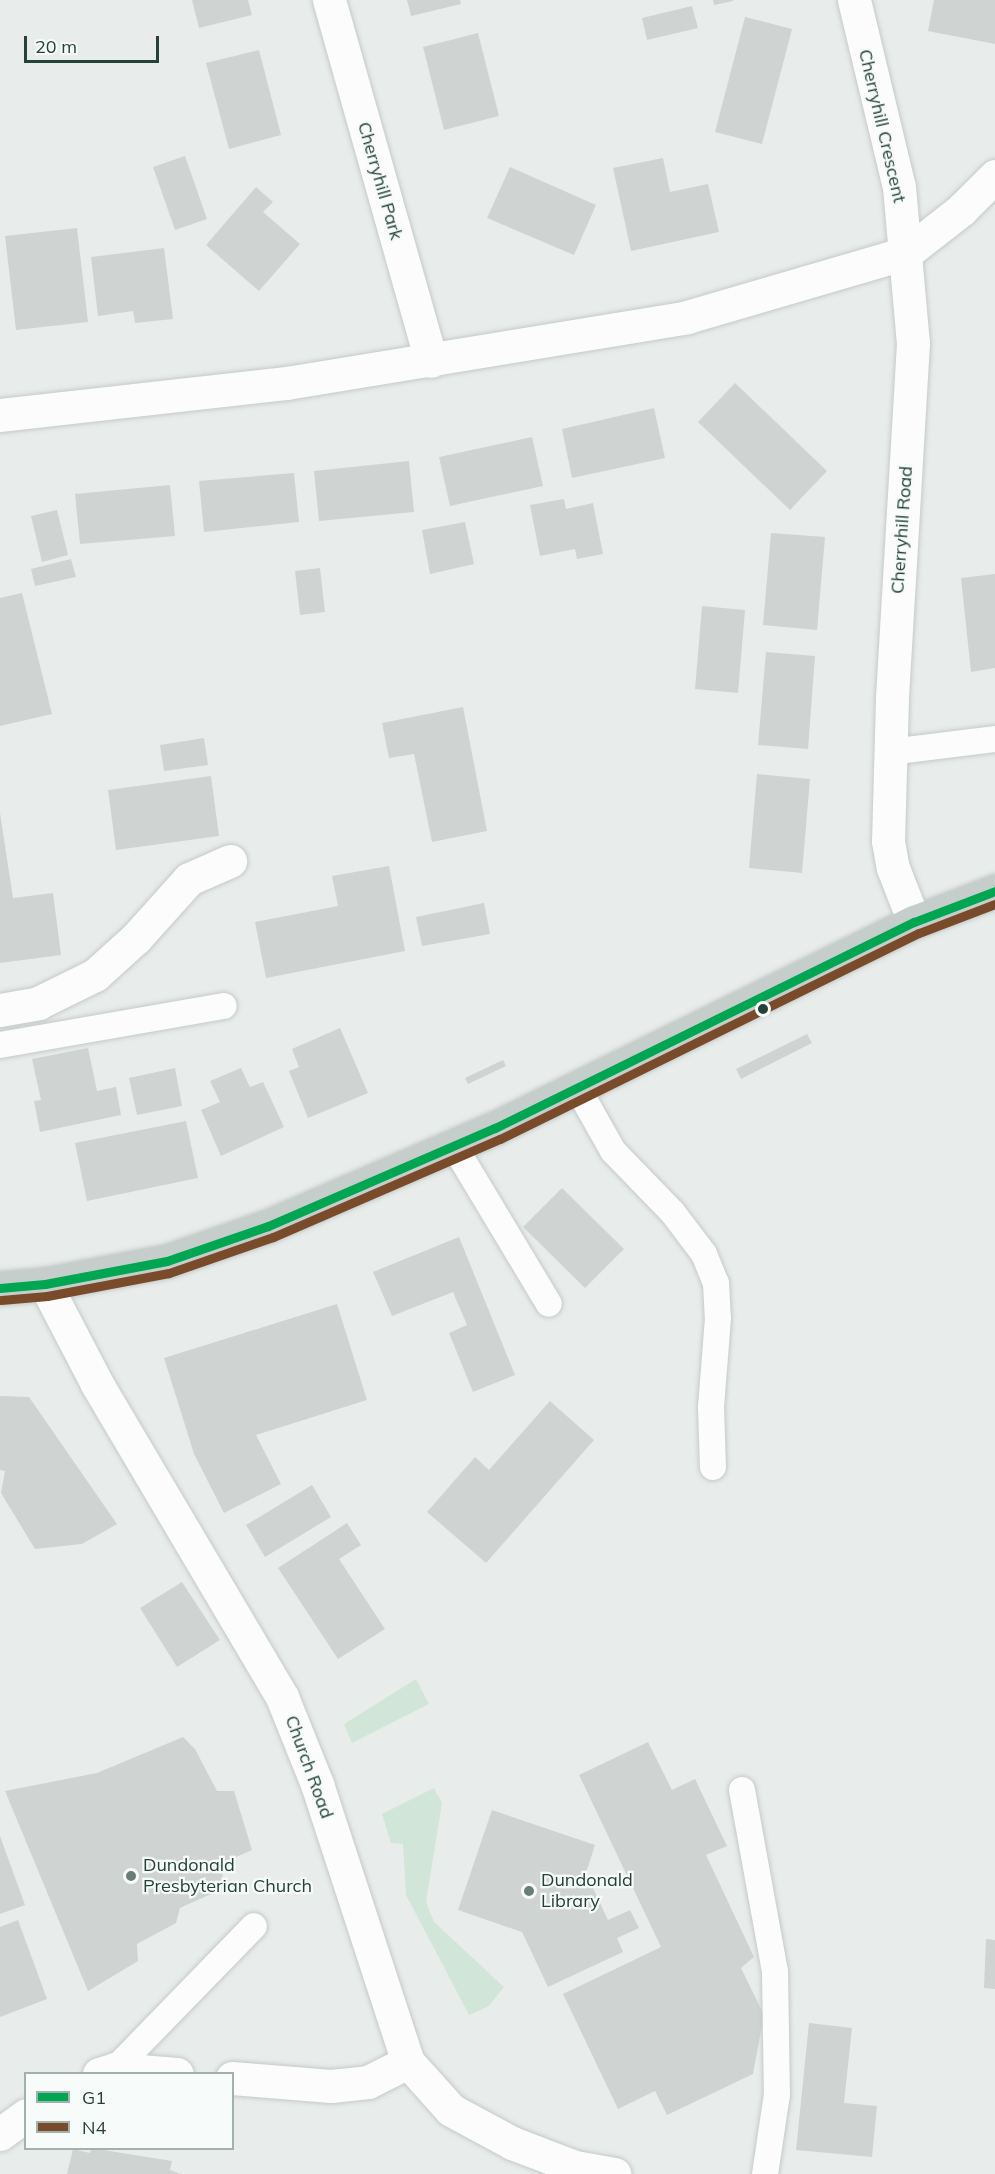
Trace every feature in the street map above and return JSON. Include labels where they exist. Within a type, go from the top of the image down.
[{"type":"highway","points":[[0,1288],[45,1284],[194,1253],[268,1226],[454,1146],[914,922],[995,891]]},
{"type":"street","name":"Cherryhill Park","points":[[329,0],[431,361]]},
{"type":"street","name":"Cherryhill Crescent","points":[[854,0],[899,188],[906,253]]},
{"type":"street","points":[[0,415],[286,383],[431,361],[687,317],[906,253],[962,210],[995,176]]},
{"type":"street","name":"Cherryhill Road","points":[[906,253],[913,343],[890,752],[888,841],[893,868],[914,922]]},
{"type":"street","points":[[0,1010],[38,1003],[95,975],[136,938],[189,879],[230,861]]},
{"type":"street","name":"Church Road","points":[[45,1284],[97,1384],[282,1696],[317,1784],[408,2062],[451,2110],[512,2143],[600,2173]]},
{"type":"street","points":[[234,2078],[340,2085],[368,2082],[408,2062]]},
{"type":"street","points":[[107,2071],[142,2072]]},
{"type":"street","points":[[0,2134],[24,2116]]},
{"type":"lane","points":[[890,752],[995,739]]},
{"type":"lane","points":[[0,1046],[224,1006]]},
{"type":"lane","points":[[578,1087],[614,1151],[673,1213],[704,1254],[716,1283],[718,1318],[711,1407],[713,1467]]},
{"type":"lane","points":[[454,1146],[549,1304]]},
{"type":"lane","points":[[742,1790],[775,1971],[777,2094],[765,2174]]},
{"type":"lane","points":[[107,2071],[254,1926]]},
{"type":"green space","points":[[416,1679],[429,1704],[352,1743],[344,1724]]},
{"type":"green space","points":[[434,1788],[442,1803],[426,1902],[434,1922],[504,1987],[489,2006],[469,2015],[406,1895],[403,1844],[391,1843],[382,1814]]},
{"type":"building","points":[[192,0],[248,0],[252,15],[199,28]]},
{"type":"building","points":[[407,0],[460,0],[461,4],[411,16]]},
{"type":"building","points":[[713,0],[733,0],[733,1],[714,5]]},
{"type":"building","points":[[934,0],[995,0],[995,44],[928,31]]},
{"type":"building","points":[[692,6],[698,28],[647,40],[642,18]]},
{"type":"building","points":[[745,17],[792,29],[762,144],[715,132]]},
{"type":"building","points":[[478,33],[499,116],[444,130],[423,47]]},
{"type":"building","points":[[259,50],[281,135],[229,149],[206,63]]},
{"type":"building","points":[[185,156],[207,219],[175,230],[153,167]]},
{"type":"building","points":[[663,158],[670,192],[708,184],[719,232],[631,251],[613,168]]},
{"type":"building","points":[[510,167],[596,205],[574,255],[487,218]]},
{"type":"building","points":[[256,187],[273,202],[263,212],[300,244],[259,291],[206,245]]},
{"type":"building","points":[[77,228],[88,322],[16,330],[5,236]]},
{"type":"building","points":[[164,248],[173,319],[135,323],[133,311],[98,316],[91,257]]},
{"type":"building","points":[[735,383],[827,471],[790,510],[698,422]]},
{"type":"building","points":[[654,408],[665,458],[572,478],[562,429]]},
{"type":"building","points":[[532,437],[543,486],[450,506],[439,457]]},
{"type":"building","points":[[409,461],[414,512],[319,521],[314,471]]},
{"type":"building","points":[[294,473],[299,522],[204,532],[199,481]]},
{"type":"building","points":[[170,485],[175,536],[80,544],[75,494]]},
{"type":"building","points":[[564,499],[566,509],[593,503],[603,554],[577,559],[575,549],[540,556],[530,505]]},
{"type":"building","points":[[57,510],[68,555],[42,562],[31,516]]},
{"type":"building","points":[[465,522],[474,564],[430,574],[422,530]]},
{"type":"building","points":[[771,533],[825,537],[817,630],[763,625]]},
{"type":"building","points":[[71,559],[76,577],[35,586],[31,569]]},
{"type":"building","points":[[320,568],[325,612],[300,615],[295,571]]},
{"type":"building","points":[[995,574],[995,668],[971,672],[961,578]]},
{"type":"building","points":[[22,593],[52,714],[0,726],[0,598]]},
{"type":"building","points":[[702,606],[745,610],[738,693],[695,689]]},
{"type":"building","points":[[766,652],[815,656],[808,749],[758,745]]},
{"type":"building","points":[[463,707],[487,831],[432,842],[414,754],[389,758],[382,723]]},
{"type":"building","points":[[204,738],[208,765],[164,771],[160,745]]},
{"type":"building","points":[[757,774],[810,779],[802,873],[749,868]]},
{"type":"building","points":[[211,776],[219,836],[116,850],[108,790]]},
{"type":"building","points":[[0,813],[13,898],[53,893],[61,955],[0,963]]},
{"type":"building","points":[[389,866],[405,951],[266,978],[255,922],[338,906],[332,876]]},
{"type":"building","points":[[484,903],[490,934],[422,946],[416,917]]},
{"type":"building","points":[[340,1028],[368,1093],[308,1118],[289,1071],[299,1067],[292,1049]]},
{"type":"building","points":[[807,1034],[812,1043],[741,1079],[736,1069]]},
{"type":"building","points":[[88,1048],[97,1091],[116,1087],[121,1115],[40,1132],[34,1101],[41,1100],[32,1059]]},
{"type":"building","points":[[503,1060],[506,1066],[468,1084],[465,1078]]},
{"type":"building","points":[[175,1068],[182,1106],[137,1115],[129,1078]]},
{"type":"building","points":[[241,1068],[250,1087],[263,1082],[284,1127],[221,1156],[201,1110],[220,1102],[210,1081]]},
{"type":"building","points":[[186,1121],[198,1178],[87,1201],[75,1143]]},
{"type":"building","points":[[562,1188],[624,1249],[585,1288],[523,1227]]},
{"type":"building","points":[[459,1237],[515,1375],[473,1392],[449,1333],[467,1325],[453,1292],[392,1316],[373,1272]]},
{"type":"building","points":[[337,1304],[367,1400],[256,1435],[281,1484],[224,1513],[194,1454],[164,1358]]},
{"type":"building","points":[[0,1396],[29,1397],[117,1524],[82,1544],[35,1549],[1,1493],[5,1471],[0,1470]]},
{"type":"building","points":[[550,1401],[594,1440],[486,1563],[427,1512],[475,1457],[489,1470]]},
{"type":"building","points":[[312,1485],[331,1517],[265,1557],[246,1525]]},
{"type":"building","points":[[347,1523],[361,1545],[339,1559],[385,1629],[338,1659],[278,1568]]},
{"type":"building","points":[[182,1582],[220,1640],[177,1667],[140,1608]]},
{"type":"building","name":"Dundonald Presbyterian Church","points":[[183,1737],[195,1749],[217,1791],[234,1791],[252,1850],[223,1863],[222,1889],[180,1908],[176,1923],[137,1944],[138,1961],[88,1991],[5,1791],[97,1773]]},
{"type":"building","points":[[648,1742],[672,1790],[695,1779],[727,1846],[706,1855],[754,1957],[741,1968],[764,2015],[753,2074],[667,2115],[655,2091],[618,2109],[563,1994],[661,1947],[579,1775]]},
{"type":"building","name":"Dundonald Library","points":[[492,1810],[595,1845],[586,1873],[608,1920],[630,1910],[639,1928],[617,1938],[623,1952],[548,1987],[522,1932],[458,1910]]},
{"type":"building","points":[[0,1836],[25,1905],[0,1914]]},
{"type":"building","points":[[18,1920],[47,1999],[0,2017],[0,1927]]},
{"type":"building","points":[[986,1939],[995,1940],[995,1989],[984,1988]]},
{"type":"building","points":[[809,2023],[852,2028],[844,2103],[877,2106],[872,2157],[796,2150]]},
{"type":"building","points":[[73,2150],[90,2153],[91,2150],[103,2150],[172,2161],[170,2170],[181,2174],[67,2174]]},
{"type":"transit line","name":"G1","points":[[0,1288],[45,1284],[167,1261],[268,1226],[495,1128],[914,922],[995,891]]},
{"type":"transit line","name":"N4","points":[[1,1300],[47,1296],[169,1273],[273,1237],[500,1139],[919,933],[995,904]]},
{"type":"place","name":"Dundonald Presbyterian Church","points":[[131,1876]]},
{"type":"place","name":"Dundonald Library","points":[[529,1891]]}]
